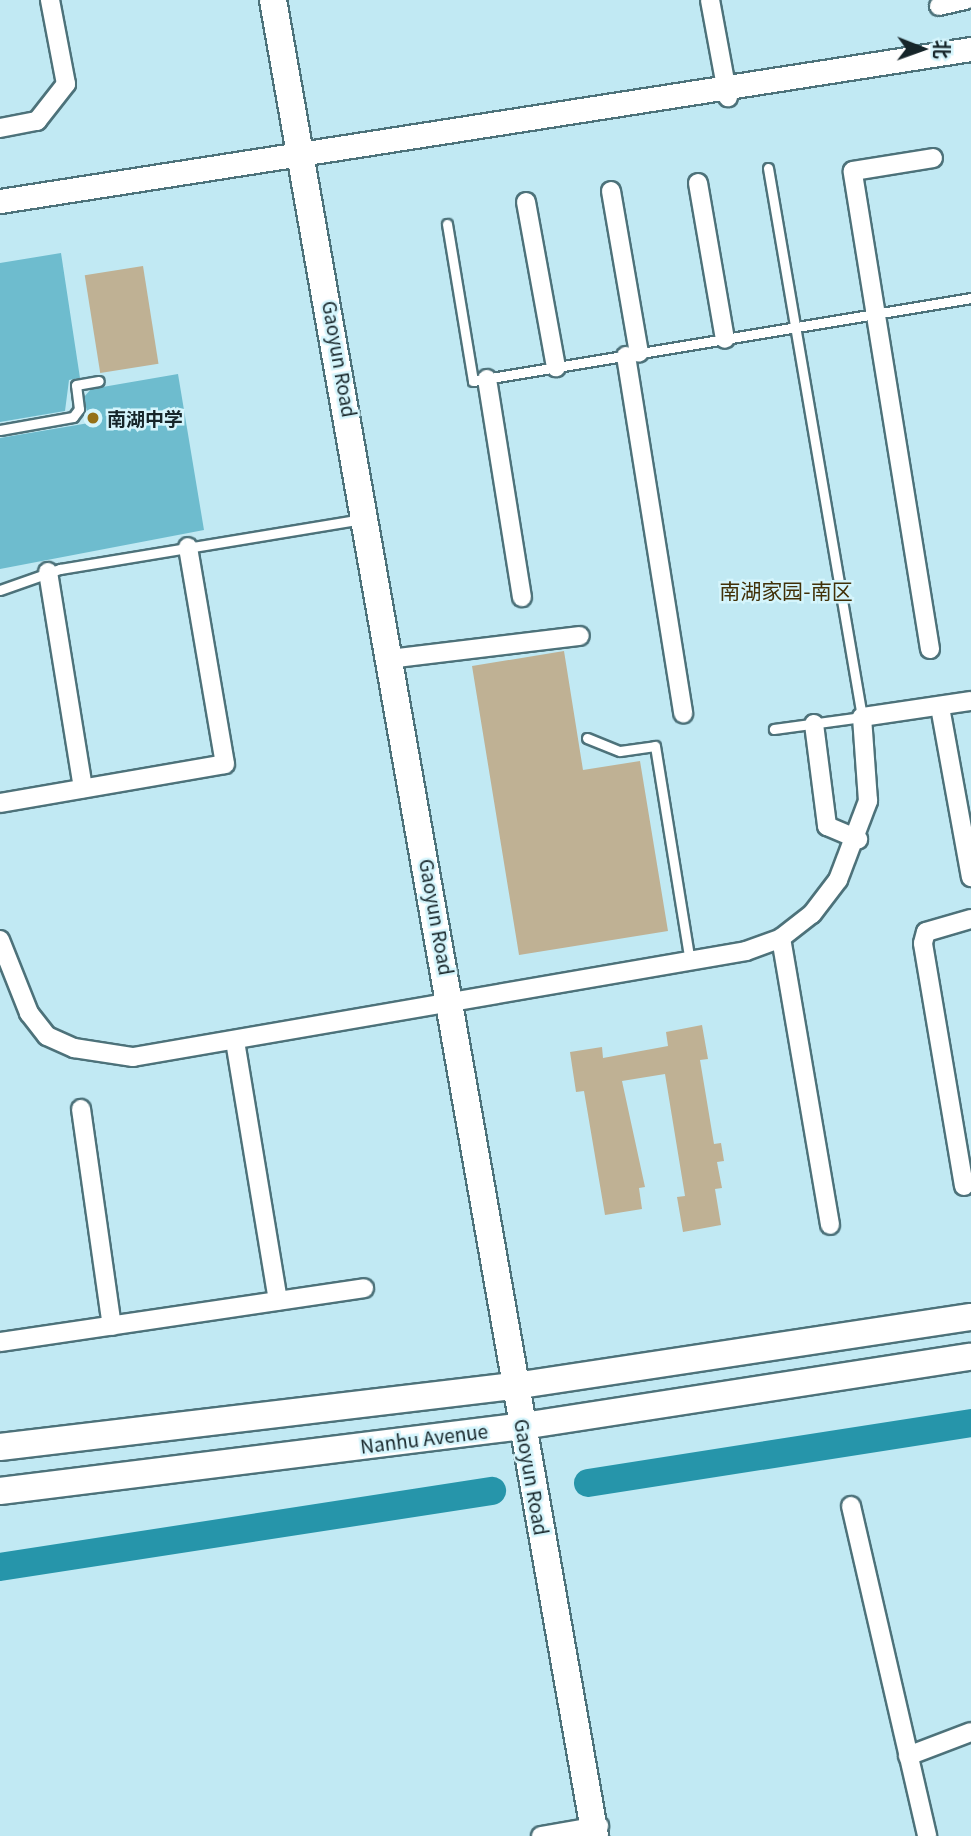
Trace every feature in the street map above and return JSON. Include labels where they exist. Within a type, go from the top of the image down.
[{"type":"main road","name":"Gaoyun Road","points":[[273,0],[308,156]]},
{"type":"main road","name":"Gaoyun Road","points":[[280,0],[455,1005]]},
{"type":"main road","name":"Gaoyun Road","points":[[371,517],[525,1426],[597,1831]]},
{"type":"main road","points":[[0,1447],[519,1385],[971,1317]]},
{"type":"main road","name":"Nanhu Avenue","points":[[0,1491],[525,1426],[971,1357]]},
{"type":"street","points":[[0,128],[37,121],[66,84],[50,0]]},
{"type":"street","points":[[710,0],[727,91]]},
{"type":"street","points":[[939,6],[966,0]]},
{"type":"street","points":[[0,201],[727,91],[971,49]]},
{"type":"street","points":[[727,91],[971,60]]},
{"type":"street","points":[[0,209],[308,156]]},
{"type":"street","points":[[930,649],[853,171],[933,158]]},
{"type":"street","points":[[698,183],[725,339]]},
{"type":"street","points":[[611,191],[683,713]]},
{"type":"street","points":[[526,202],[556,367]]},
{"type":"street","points":[[487,379],[522,597]]},
{"type":"street","points":[[0,803],[225,764],[188,547]]},
{"type":"street","points":[[48,572],[83,788]]},
{"type":"street","points":[[397,658],[580,636]]},
{"type":"street","points":[[0,938],[29,1013],[47,1036],[74,1048],[133,1057],[455,1005],[690,962],[781,938],[832,888],[858,839],[868,801],[862,717],[971,701]]},
{"type":"street","points":[[940,706],[971,877]]},
{"type":"street","points":[[814,724],[827,826],[858,839]]},
{"type":"street","points":[[964,1186],[923,943],[926,932],[971,919]]},
{"type":"street","points":[[781,938],[830,1225]]},
{"type":"street","points":[[235,1041],[278,1300]]},
{"type":"street","points":[[81,1109],[112,1325]]},
{"type":"street","points":[[0,1342],[364,1287]]},
{"type":"street","points":[[851,1506],[927,1836],[919,1836]]},
{"type":"street","points":[[908,1756],[971,1732]]},
{"type":"street","points":[[541,1836],[597,1831]]},
{"type":"lane","points":[[768,168],[862,717],[774,729]]},
{"type":"lane","points":[[447,224],[473,381],[971,298]]},
{"type":"lane","points":[[0,429],[73,417],[79,409],[76,385],[99,381]]},
{"type":"lane","points":[[0,590],[48,572],[371,517]]},
{"type":"lane","points":[[587,738],[620,751],[655,746],[690,962]]},
{"type":"shaded area","points":[[61,253],[80,378],[69,380],[65,411],[0,422],[0,263]]},
{"type":"shaded area","points":[[178,374],[204,530],[0,569],[0,438],[89,423],[84,397],[91,389]]},
{"type":"building","points":[[143,266],[158,364],[100,373],[85,275]]},
{"type":"building","points":[[564,651],[583,770],[640,761],[668,931],[519,955],[472,666]]},
{"type":"building","points":[[702,1025],[708,1059],[700,1060],[714,1144],[721,1143],[724,1161],[717,1162],[722,1188],[715,1189],[721,1225],[683,1232],[677,1197],[685,1196],[665,1074],[622,1081],[645,1187],[639,1188],[642,1209],[605,1215],[584,1091],[576,1092],[570,1052],[602,1047],[603,1058],[668,1046],[666,1032]]},
{"type":"waterway","points":[[588,1483],[971,1423]]},
{"type":"waterway","points":[[0,1567],[492,1491]]},
{"type":"place","name":"南湖中学","points":[[93,418]]},
{"type":"district","name":"南湖家园-南区","points":[[786,590]]}]
